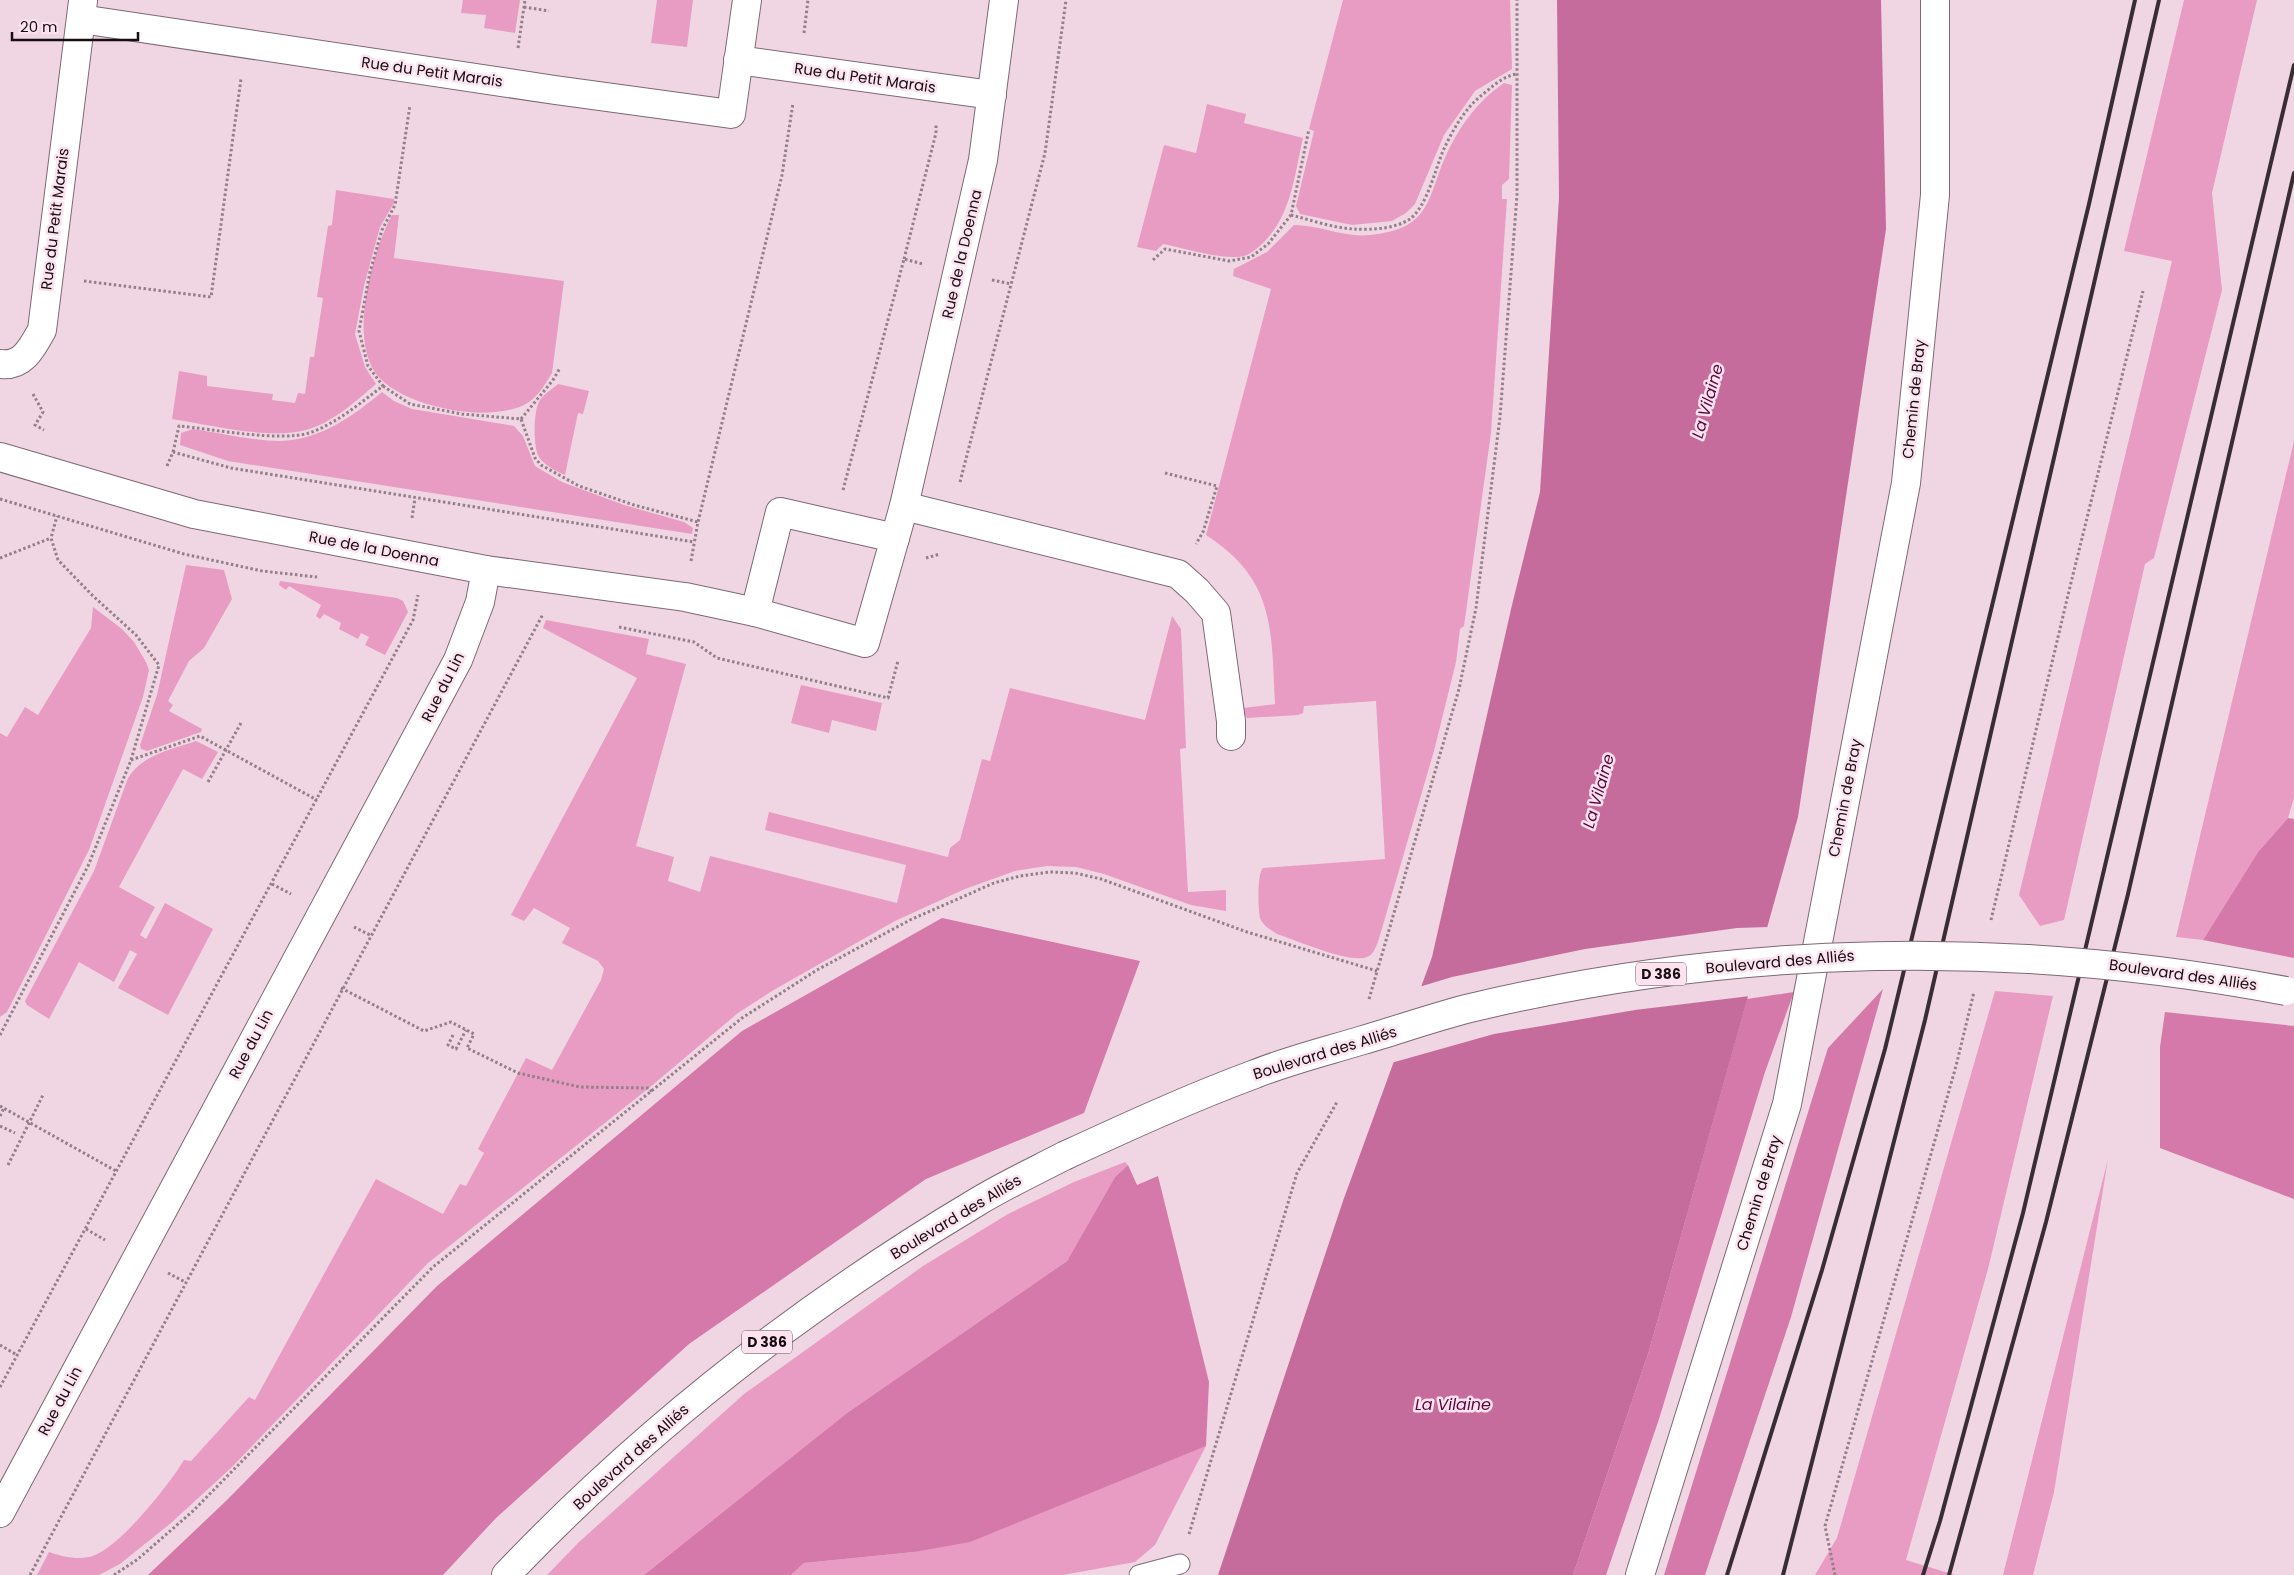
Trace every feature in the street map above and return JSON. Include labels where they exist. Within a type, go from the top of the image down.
[{"type":"street","name":"Rue du Petit Marais","points":[[8,364],[30,353],[42,330],[82,9],[246,44],[731,114],[747,0]]},
{"type":"street","name":"Rue de la Doenna","points":[[0,457],[194,514],[486,570],[685,597],[755,612],[865,643],[904,506],[983,160],[1004,0]]},
{"type":"street","name":"Chemin de Bray","points":[[1640,1575],[1787,1104],[1906,483],[1934,195],[1935,0]]},
{"type":"street","name":"Rue du Petit Marais","points":[[738,60],[992,95]]},
{"type":"street","points":[[904,506],[1178,574],[1216,612],[1231,721],[1231,736]]},
{"type":"street","points":[[755,612],[780,512],[895,538]]},
{"type":"street","name":"Rue du Lin","points":[[0,1513],[458,660],[480,602],[486,570]]},
{"type":"street","name":"Boulevard des Alliés","points":[[506,1575],[575,1507],[670,1420],[786,1327],[890,1256],[970,1206],[1064,1156],[1164,1111],[1258,1072],[1464,1010],[1559,990],[1652,975],[1755,962],[1857,955],[2032,958],[2148,969],[2227,980],[2290,992]]},
{"type":"lane","points":[[1139,1575],[1180,1564]]},
{"type":"path","points":[[675,637],[685,597],[698,522],[782,175],[808,0]]},
{"type":"path","points":[[924,558],[951,550],[953,542],[951,518],[1045,152],[1066,0]]},
{"type":"path","points":[[1369,999],[1459,688],[1476,608],[1500,417],[1516,195],[1517,0]]},
{"type":"path","points":[[524,7],[549,11]]},
{"type":"path","points":[[48,276],[211,297],[246,44]]},
{"type":"path","points":[[415,69],[395,205],[382,230],[370,272],[359,331],[368,366],[382,386],[410,404],[462,414],[521,420]]},
{"type":"path","points":[[1291,215],[1352,229],[1374,229],[1396,225],[1409,219],[1420,209],[1444,150],[1457,124],[1478,98],[1510,74],[1518,74]]},
{"type":"path","points":[[1153,260],[1165,249],[1228,261],[1251,256],[1268,244],[1291,215],[1309,129]]},
{"type":"path","points":[[840,500],[904,259],[957,274],[1011,284]]},
{"type":"path","points":[[8,364],[43,412],[35,425],[51,434]]},
{"type":"path","points":[[521,420],[553,380],[560,368]]},
{"type":"path","points":[[160,464],[168,467],[179,426],[280,436],[308,433],[343,416],[382,386]]},
{"type":"path","points":[[521,420],[535,458],[541,465],[578,486],[634,505],[698,522]]},
{"type":"path","points":[[173,452],[231,468],[694,542]]},
{"type":"path","points":[[1165,473],[1217,486],[1203,532],[1178,574]]},
{"type":"path","points":[[0,499],[184,554],[262,570],[320,577]]},
{"type":"path","points":[[0,1033],[88,866],[130,760],[159,665],[136,635],[58,560],[50,538],[58,516]]},
{"type":"path","points":[[0,558],[50,538]]},
{"type":"path","points":[[0,1387],[413,620],[418,592],[480,602]]},
{"type":"path","points":[[694,642],[716,603]]},
{"type":"path","points":[[535,612],[552,616]]},
{"type":"path","points":[[30,1575],[341,988],[542,614]]},
{"type":"path","points":[[618,627],[675,637],[694,642],[717,658],[888,698],[900,652]]},
{"type":"path","points":[[208,782],[241,723]]},
{"type":"path","points":[[130,760],[200,736],[317,800]]},
{"type":"path","points":[[114,1575],[138,1559],[193,1511],[433,1268],[742,1018],[817,970],[910,920],[994,883],[1020,876],[1050,872],[1075,873],[1101,879],[1247,932],[1377,971]]},
{"type":"path","points":[[341,988],[424,1031],[450,1022],[474,1034],[467,1048],[518,1073],[580,1088],[649,1088],[652,1092]]},
{"type":"path","points":[[454,1035],[448,1045],[456,1049],[466,1030]]},
{"type":"path","points":[[8,1165],[43,1095]]},
{"type":"path","points":[[1180,1564],[1297,1173],[1336,1102]]},
{"type":"path","points":[[0,1116],[2,1107],[116,1171]]},
{"type":"path","points":[[0,1126],[15,1133]]},
{"type":"path","points":[[0,1345],[17,1355]]},
{"type":"shaded area","points":[[463,0],[520,0],[515,33],[484,28],[486,15],[461,13]]},
{"type":"shaded area","points":[[657,0],[693,0],[687,47],[651,43]]},
{"type":"shaded area","points":[[1343,0],[1510,0],[1512,69],[1475,91],[1444,135],[1415,204],[1406,213],[1392,221],[1352,225],[1300,214],[1296,206],[1314,131],[1309,129]]},
{"type":"shaded area","points":[[2184,0],[2257,0],[2212,193],[2222,290],[2154,558],[2145,564],[2064,920],[2040,926],[2019,895],[2172,261],[2124,251]]},
{"type":"shaded area","points":[[1504,83],[1512,85],[1509,179],[1502,185],[1502,199],[1507,199],[1491,433],[1464,626],[1460,629],[1456,662],[1434,751],[1378,942],[1373,953],[1367,957],[1348,957],[1277,934],[1265,926],[1260,918],[1258,900],[1260,877],[1263,868],[1385,859],[1376,701],[1304,706],[1303,713],[1298,715],[1247,718],[1244,714],[1243,708],[1275,704],[1270,630],[1258,589],[1246,570],[1229,552],[1206,535],[1271,289],[1233,276],[1234,269],[1267,252],[1294,225],[1361,235],[1392,231],[1413,221],[1428,201],[1444,160],[1461,127],[1476,108]]},
{"type":"shaded area","points":[[1207,104],[1246,114],[1244,123],[1303,138],[1294,181],[1280,221],[1262,244],[1250,253],[1240,257],[1210,254],[1163,244],[1156,251],[1137,247],[1164,145],[1196,153]]},
{"type":"shaded area","points":[[336,190],[394,199],[394,203],[380,227],[364,286],[355,334],[365,367],[376,384],[343,411],[325,422],[316,427],[291,433],[240,430],[172,419],[179,371],[207,376],[207,386],[273,394],[272,400],[295,403],[298,393],[305,394],[310,357],[314,357],[323,298],[317,297],[328,226],[332,225]]},
{"type":"shaded area","points":[[392,215],[399,215],[394,258],[564,281],[552,373],[545,385],[529,402],[513,409],[493,412],[446,409],[401,394],[384,382],[373,369],[367,353],[364,334],[364,313],[371,270]]},
{"type":"shaded area","points":[[558,384],[589,391],[583,414],[578,413],[565,475],[541,460],[537,452],[535,437],[536,412],[540,400]]},
{"type":"shaded area","points":[[382,392],[394,401],[412,409],[514,426],[523,436],[535,466],[562,482],[624,505],[684,522],[693,528],[692,534],[228,461],[180,445],[181,433],[193,429],[270,441],[295,440],[322,431],[348,418]]},
{"type":"shaded area","points":[[2294,441],[2294,798],[2288,818],[2258,852],[2203,940],[2176,937]]},
{"type":"shaded area","points":[[186,565],[224,570],[232,599],[204,648],[189,661],[168,701],[173,705],[169,711],[202,729],[201,732],[147,751],[141,749],[140,745],[157,695]]},
{"type":"shaded area","points":[[280,581],[397,598],[403,601],[408,612],[385,655],[365,645],[369,637],[361,633],[358,639],[339,629],[341,623],[324,614],[320,619],[316,616],[321,605],[289,586],[286,590],[279,585]]},
{"type":"shaded area","points":[[93,607],[122,629],[134,642],[146,662],[149,670],[143,697],[89,850],[7,1012],[0,1017],[0,733],[7,737],[25,707],[38,715],[91,628]]},
{"type":"shaded area","points":[[1172,616],[1181,629],[1186,748],[1180,749],[1188,892],[1226,890],[1226,911],[1191,905],[1104,874],[1076,867],[1047,866],[1015,871],[965,889],[895,921],[772,991],[738,1013],[649,1088],[428,1263],[232,1467],[171,1523],[120,1564],[99,1575],[37,1575],[49,1552],[72,1558],[84,1558],[106,1549],[144,1513],[184,1460],[191,1461],[249,1397],[255,1400],[376,1179],[443,1214],[460,1184],[466,1186],[484,1153],[478,1149],[526,1058],[552,1070],[601,980],[604,969],[598,961],[562,943],[570,928],[534,908],[524,921],[511,915],[637,678],[543,628],[546,620],[649,639],[646,654],[686,664],[636,846],[674,857],[668,881],[700,892],[710,856],[897,903],[906,865],[765,830],[769,812],[948,857],[950,848],[960,840],[982,759],[990,761],[1010,688],[1145,720]]},
{"type":"shaded area","points":[[801,685],[882,703],[876,731],[832,720],[829,733],[791,723]]},
{"type":"shaded area","points":[[196,741],[218,752],[202,779],[183,769],[119,887],[155,907],[140,935],[146,939],[165,903],[213,929],[168,1015],[118,988],[137,954],[130,950],[114,982],[79,962],[49,1019],[27,1005],[25,1001],[94,871],[128,778],[141,763],[150,758],[167,750]]},
{"type":"shaded area","points":[[2288,818],[2294,819],[2294,958],[2203,940],[2258,852]]},
{"type":"shaded area","points":[[942,918],[1140,961],[1084,1113],[926,1179],[689,1344],[496,1518],[443,1575],[148,1575],[227,1500],[437,1286],[742,1031]]},
{"type":"shaded area","points":[[1883,989],[1791,1317],[1705,1575],[1664,1575],[1828,1048]]},
{"type":"shaded area","points":[[1995,991],[2053,996],[1988,1269],[1906,1560],[1955,1575],[1815,1575],[1837,1538]]},
{"type":"shaded area","points":[[1794,992],[1765,1072],[1659,1419],[1606,1575],[1573,1575],[1649,1351],[1747,999]]},
{"type":"shaded area","points":[[2165,1012],[2294,1026],[2294,1199],[2160,1148],[2160,1047]]},
{"type":"shaded area","points":[[2108,1159],[2054,1492],[2033,1575],[2003,1575]]},
{"type":"shaded area","points":[[1125,1162],[1128,1165],[1115,1177],[1067,1261],[847,1413],[644,1575],[547,1575],[579,1542],[744,1394],[923,1266],[1008,1214],[1074,1182]]},
{"type":"shaded area","points":[[1128,1165],[1137,1185],[1158,1176],[1209,1382],[1206,1446],[970,1542],[914,1552],[804,1563],[791,1575],[644,1575],[847,1413],[1067,1261],[1115,1177]]},
{"type":"shaded area","points":[[1206,1446],[1155,1545],[1135,1562],[1063,1575],[791,1575],[804,1563],[914,1552]]},
{"type":"water","name":"La Vilaine","points":[[1557,0],[1881,0],[1886,229],[1798,817],[1649,1351],[1573,1575],[1218,1575],[1343,1201],[1432,957],[1512,605],[1540,492],[1559,198]]},
{"type":"pier","points":[[1769,927],[1750,996],[1635,1010],[1494,1034],[1391,1063],[1419,987],[1452,977],[1585,949],[1737,928]]},
{"type":"railway","points":[[1727,1575],[1822,1270],[1885,1049],[2089,204],[2135,0]]},
{"type":"railway","points":[[1783,1575],[1925,1020],[2159,0]]},
{"type":"railway","points":[[1923,1575],[1940,1521],[2023,1213],[2294,65]]},
{"type":"railway","points":[[1949,1575],[2046,1222],[2128,894],[2294,173]]}]
